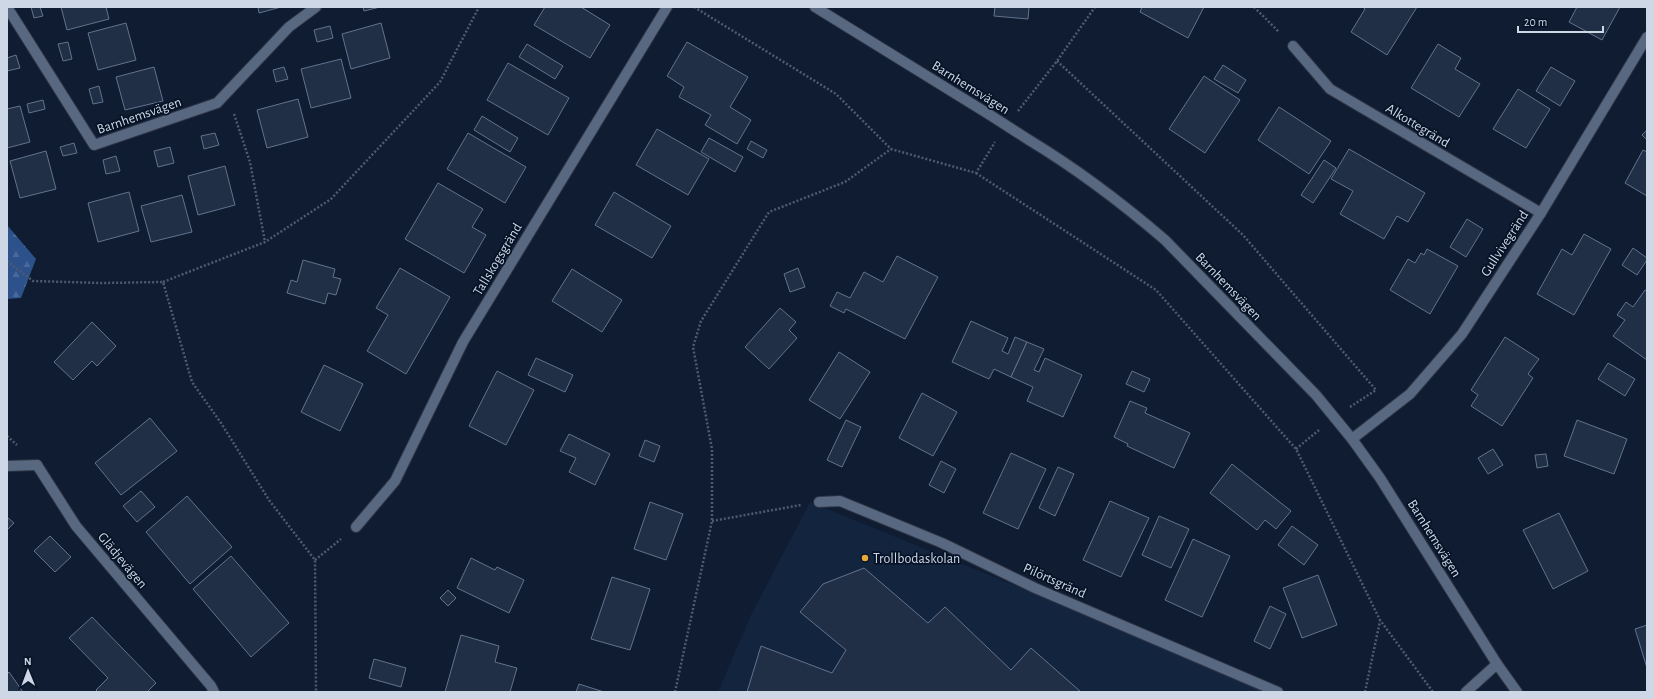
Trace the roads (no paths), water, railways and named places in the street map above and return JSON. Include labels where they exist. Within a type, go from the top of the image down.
[{"type":"street","name":"Barnhemsvägen","points":[[8,7],[94,145],[217,103],[289,27],[316,7]]},
{"type":"street","name":"Tallskogsgränd","points":[[356,527],[395,481],[462,342],[667,7]]},
{"type":"street","name":"Barnhemsvägen","points":[[815,7],[1063,161],[1138,217],[1165,240],[1316,395],[1352,439],[1380,478],[1516,692]]},
{"type":"street","name":"Gullvivegränd","points":[[1352,439],[1410,394],[1462,334],[1540,213],[1647,37]]},
{"type":"street","name":"Alkottegränd","points":[[1294,46],[1330,89],[1540,213]]},
{"type":"street","name":"Glädjevägen","points":[[7,466],[37,464],[76,526],[211,686],[214,692]]},
{"type":"street","name":"Pilörtsgränd","points":[[820,502],[840,502],[935,540],[1036,588],[1278,692]]},
{"type":"street","points":[[1466,692],[1497,664]]},
{"type":"place","name":"Trollbodaskolan","points":[[865,558]]}]
